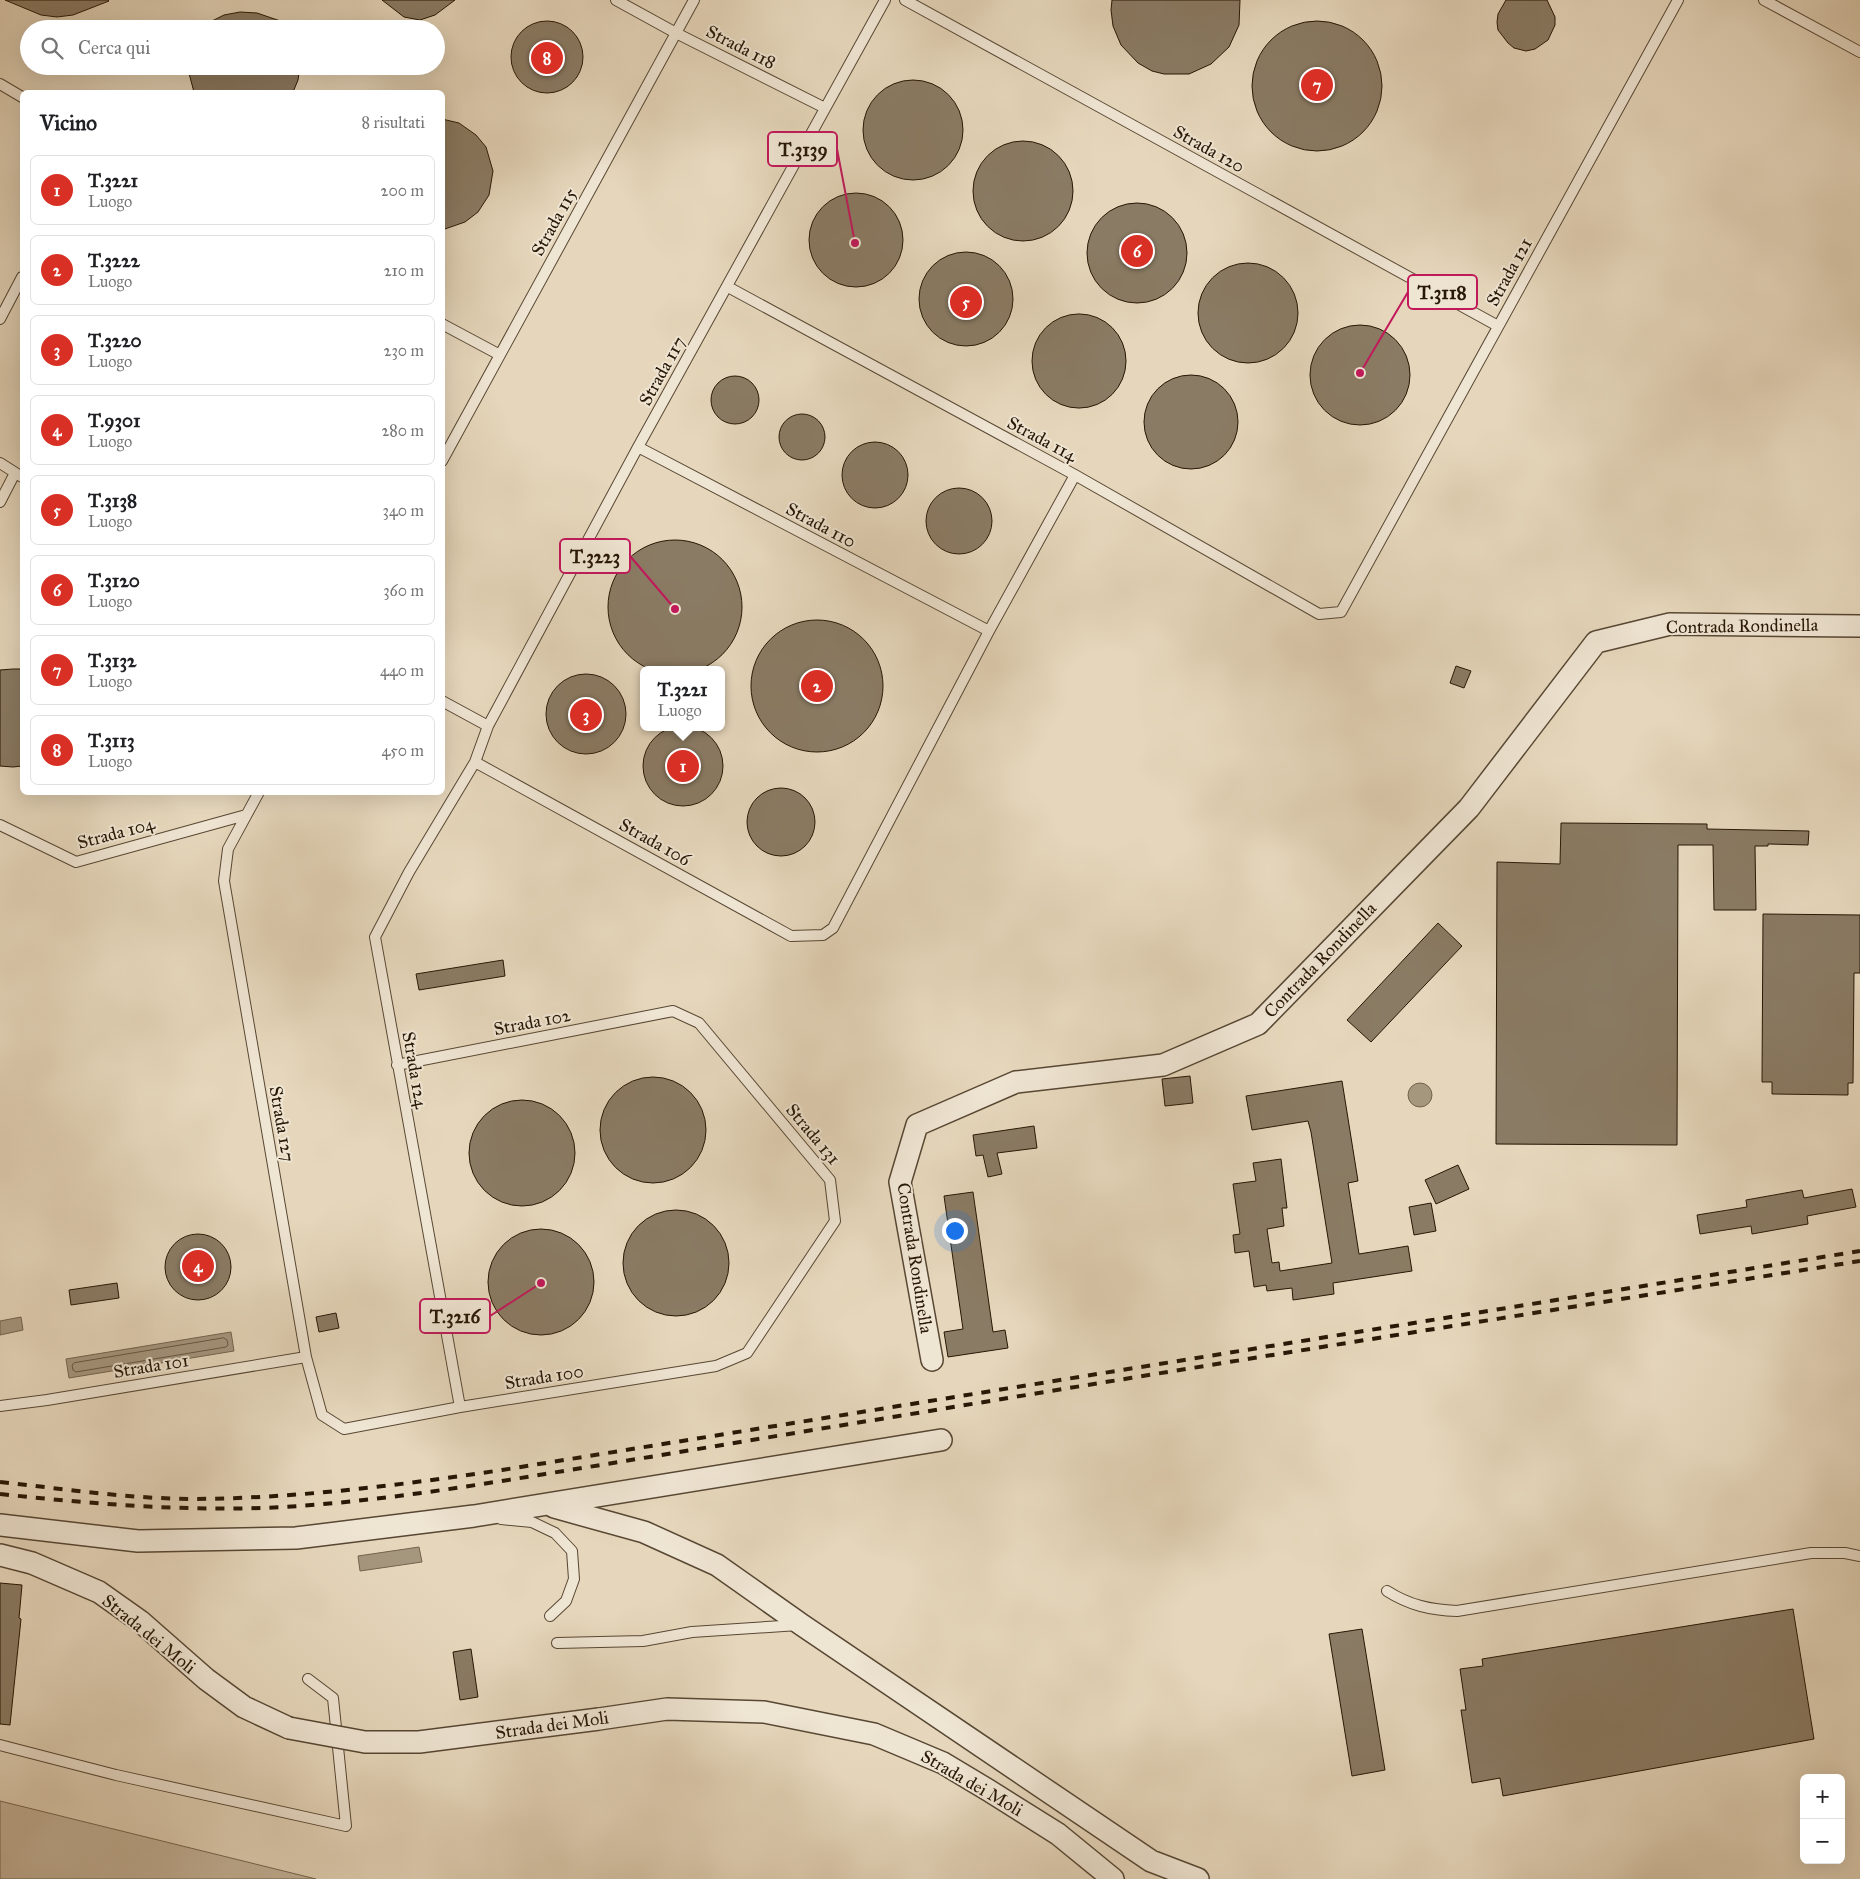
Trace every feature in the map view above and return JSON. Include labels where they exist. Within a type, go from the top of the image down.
[{"type":"street","name":"Contrada Rondinella","points":[[932,1360],[900,1182],[917,1125],[1016,1082],[1163,1065],[1258,1024],[1469,808],[1596,642],[1670,624],[1860,626]]},
{"type":"street","points":[[0,1525],[138,1541],[286,1539],[474,1516],[941,1440]]},
{"type":"street","points":[[547,1504],[644,1532],[717,1565],[802,1625],[1152,1861],[1198,1879]]},
{"type":"street","name":"Strada dei Moli","points":[[0,1555],[32,1563],[99,1592],[140,1621],[206,1679],[244,1707],[289,1728],[365,1742],[418,1742],[667,1709],[764,1712],[874,1734],[943,1763],[1058,1834],[1113,1879]]},
{"type":"lane","name":"Strada 118","points":[[616,0],[676,33],[825,108]]},
{"type":"lane","name":"Strada 115","points":[[445,456],[694,0]]},
{"type":"lane","name":"Strada 117","points":[[476,762],[488,726],[638,447],[885,0]]},
{"type":"lane","name":"Strada 120","points":[[905,0],[1498,326]]},
{"type":"lane","name":"Strada 121","points":[[1341,612],[1678,0]]},
{"type":"lane","points":[[1764,0],[1860,52]]},
{"type":"lane","points":[[0,84],[20,96]]},
{"type":"lane","points":[[0,319],[20,281]]},
{"type":"lane","name":"Strada 114","points":[[728,287],[1075,475],[1319,614],[1341,612]]},
{"type":"lane","points":[[445,326],[500,355]]},
{"type":"lane","name":"Strada 110","points":[[638,447],[989,631]]},
{"type":"lane","points":[[0,463],[19,475],[0,502]]},
{"type":"lane","points":[[989,631],[1075,475]]},
{"type":"lane","name":"Strada 106","points":[[476,762],[792,936],[823,935],[833,928],[989,631]]},
{"type":"lane","points":[[445,703],[488,726]]},
{"type":"lane","name":"Strada 124","points":[[460,1407],[375,937],[409,872],[476,762]]},
{"type":"lane","points":[[246,814],[257,795]]},
{"type":"lane","name":"Strada 104","points":[[0,825],[76,862],[246,814]]},
{"type":"lane","name":"Strada 127","points":[[246,814],[228,848],[224,881],[306,1357],[322,1415],[344,1429]]},
{"type":"lane","name":"Strada 102","points":[[397,1066],[673,1012]]},
{"type":"lane","name":"Strada 131","points":[[673,1012],[700,1023],[830,1180],[836,1221],[747,1353]]},
{"type":"lane","name":"Strada 100","points":[[344,1429],[460,1407],[716,1366],[747,1353]]},
{"type":"lane","name":"Strada 101","points":[[0,1406],[306,1357]]},
{"type":"lane","points":[[474,1516],[532,1522],[555,1533],[572,1550],[574,1579],[566,1601],[550,1616]]},
{"type":"lane","points":[[1387,1591],[1401,1600],[1418,1606],[1436,1610],[1456,1611],[1811,1553],[1845,1553],[1860,1556]]},
{"type":"lane","points":[[558,1643],[643,1641],[692,1632],[802,1625]]},
{"type":"lane","points":[[0,1744],[116,1775],[346,1826],[333,1698],[308,1680]]},
{"type":"shaded area","points":[[0,1801],[316,1879],[0,1879]]},
{"type":"water","points":[[1420,1083],[1425,1084],[1431,1090],[1431,1100],[1425,1106],[1420,1107],[1415,1106],[1409,1100],[1408,1095],[1409,1090],[1415,1084]]},
{"type":"water","points":[[21,1317],[23,1330],[0,1335],[0,1321]]},
{"type":"water","points":[[231,1332],[234,1351],[69,1378],[66,1359]]},
{"type":"water","points":[[419,1547],[422,1562],[360,1571],[358,1556]]},
{"type":"building","points":[[5,0],[109,1],[73,15],[57,17],[41,15]]},
{"type":"building","points":[[382,0],[455,0],[435,15],[420,20],[404,17]]},
{"type":"building","points":[[1112,0],[1240,0],[1239,25],[1229,47],[1211,64],[1189,74],[1164,74],[1152,71],[1138,63],[1121,45],[1113,26]]},
{"type":"building","points":[[1506,0],[1547,0],[1555,17],[1555,25],[1548,40],[1535,49],[1526,51],[1514,48],[1508,43],[1498,30],[1497,22],[1498,14]]},
{"type":"building","points":[[240,12],[257,13],[277,20],[214,20],[224,15]]},
{"type":"building","points":[[547,21],[567,27],[577,37],[583,57],[577,77],[567,87],[547,93],[527,87],[517,77],[511,57],[517,37],[527,27]]},
{"type":"building","points":[[1317,21],[1342,26],[1363,40],[1377,61],[1382,86],[1377,111],[1363,132],[1342,146],[1317,151],[1292,146],[1271,132],[1257,111],[1252,86],[1257,61],[1271,40],[1292,26]]},
{"type":"building","points":[[189,75],[299,75],[294,90],[193,90]]},
{"type":"building","points":[[913,80],[932,84],[948,95],[959,111],[963,130],[959,149],[948,165],[932,176],[913,180],[894,176],[878,165],[867,149],[863,130],[867,111],[878,95],[894,84]]},
{"type":"building","points":[[445,120],[459,123],[476,135],[486,147],[493,171],[489,195],[478,212],[465,222],[445,229]]},
{"type":"building","points":[[1023,141],[1042,145],[1058,156],[1069,172],[1073,191],[1069,210],[1058,226],[1042,237],[1023,241],[1004,237],[988,226],[977,210],[973,191],[977,172],[988,156],[1004,145]]},
{"type":"building","points":[[856,193],[874,196],[889,207],[900,222],[903,240],[900,258],[889,273],[874,284],[856,287],[838,284],[823,273],[812,258],[809,240],[812,222],[823,207],[838,196]]},
{"type":"building","points":[[1137,203],[1156,207],[1172,218],[1183,234],[1187,253],[1183,272],[1172,288],[1156,299],[1137,303],[1118,299],[1102,288],[1091,272],[1087,253],[1091,234],[1102,218],[1118,207]]},
{"type":"building","points":[[957,252],[975,252],[1000,265],[1010,281],[1013,299],[1010,317],[1000,333],[975,346],[957,346],[932,333],[919,308],[919,290],[932,265]]},
{"type":"building","points":[[1248,263],[1267,267],[1283,278],[1294,294],[1298,313],[1294,332],[1283,348],[1267,359],[1248,363],[1229,359],[1213,348],[1202,332],[1198,313],[1202,294],[1213,278],[1229,267]]},
{"type":"building","points":[[1079,314],[1097,317],[1112,328],[1123,343],[1126,361],[1123,379],[1112,394],[1097,405],[1079,408],[1061,405],[1046,394],[1035,379],[1032,361],[1035,343],[1046,328],[1061,317]]},
{"type":"building","points":[[1360,325],[1379,329],[1395,340],[1406,356],[1410,375],[1406,394],[1395,410],[1379,421],[1360,425],[1341,421],[1325,410],[1314,394],[1310,375],[1314,356],[1325,340],[1341,329]]},
{"type":"building","points":[[1191,375],[1209,378],[1224,389],[1235,404],[1238,422],[1235,440],[1224,455],[1209,466],[1191,469],[1173,466],[1158,455],[1147,440],[1144,422],[1147,404],[1158,389],[1173,378]]},
{"type":"building","points":[[735,376],[744,378],[752,383],[757,391],[759,400],[757,409],[752,417],[744,422],[735,424],[726,422],[718,417],[713,409],[711,400],[713,391],[718,383],[726,378]]},
{"type":"building","points":[[797,414],[807,414],[821,424],[825,437],[821,450],[815,456],[807,460],[797,460],[783,450],[779,442],[779,432],[789,418]]},
{"type":"building","points":[[868,442],[882,442],[894,447],[903,456],[908,468],[906,488],[899,499],[882,508],[868,508],[856,503],[847,494],[842,482],[842,468],[847,456],[856,447]]},
{"type":"building","points":[[959,488],[972,491],[982,498],[989,508],[992,521],[989,534],[982,544],[972,551],[959,554],[946,551],[936,544],[929,534],[926,521],[929,508],[936,498],[946,491]]},
{"type":"building","points":[[662,541],[688,541],[712,551],[731,570],[741,594],[741,620],[737,633],[731,644],[722,654],[706,666],[644,666],[619,644],[609,620],[609,594],[619,570],[638,551]]},
{"type":"building","points":[[817,620],[830,621],[842,625],[864,639],[878,661],[882,673],[882,699],[878,711],[864,733],[842,747],[830,751],[817,752],[804,751],[792,747],[770,733],[756,711],[752,699],[751,686],[752,673],[756,661],[770,639],[792,625],[804,621]]},
{"type":"building","points":[[1456,666],[1471,671],[1464,688],[1450,683]]},
{"type":"building","points":[[20,669],[20,766],[0,766],[0,670]]},
{"type":"building","points":[[586,674],[601,677],[614,686],[623,699],[626,714],[623,729],[614,742],[601,751],[586,754],[571,751],[558,742],[549,729],[546,714],[549,699],[558,686],[571,677]]},
{"type":"building","points":[[664,731],[702,731],[716,744],[722,758],[722,774],[716,788],[705,799],[691,805],[675,805],[661,799],[650,788],[644,774],[643,766],[646,751],[655,738]]},
{"type":"building","points":[[781,788],[794,791],[805,798],[812,809],[815,822],[812,835],[805,846],[794,853],[781,856],[768,853],[757,846],[750,835],[747,822],[750,809],[757,798],[768,791]]},
{"type":"building","points":[[1561,823],[1707,824],[1707,829],[1809,831],[1808,845],[1768,844],[1768,846],[1755,846],[1756,910],[1714,910],[1713,845],[1678,845],[1677,1145],[1496,1144],[1497,862],[1560,864]]},
{"type":"building","points":[[1763,914],[1860,915],[1860,973],[1854,973],[1853,1083],[1848,1083],[1848,1095],[1772,1094],[1772,1082],[1762,1082]]},
{"type":"building","points":[[1438,923],[1462,946],[1371,1042],[1347,1020]]},
{"type":"building","points":[[503,960],[505,976],[419,990],[416,974]]},
{"type":"building","points":[[1190,1076],[1193,1103],[1165,1106],[1162,1079]]},
{"type":"building","points":[[653,1077],[673,1081],[691,1092],[702,1110],[706,1130],[702,1150],[691,1168],[673,1179],[653,1183],[633,1179],[615,1168],[604,1150],[600,1130],[604,1110],[615,1092],[633,1081]]},
{"type":"building","points":[[1342,1081],[1358,1181],[1348,1183],[1359,1254],[1408,1246],[1412,1271],[1333,1283],[1334,1294],[1293,1300],[1292,1288],[1267,1291],[1266,1285],[1254,1287],[1249,1251],[1235,1253],[1233,1235],[1240,1234],[1233,1184],[1256,1181],[1253,1163],[1281,1159],[1287,1208],[1282,1208],[1284,1226],[1267,1229],[1272,1263],[1279,1262],[1280,1271],[1332,1263],[1311,1132],[1308,1121],[1252,1130],[1246,1096]]},
{"type":"building","points":[[522,1100],[542,1104],[559,1116],[571,1133],[575,1153],[571,1173],[559,1190],[542,1202],[522,1206],[502,1202],[485,1190],[473,1173],[469,1153],[473,1133],[485,1116],[502,1104]]},
{"type":"building","points":[[1034,1126],[1037,1148],[997,1153],[1002,1174],[988,1177],[983,1155],[976,1156],[973,1135]]},
{"type":"building","points":[[1458,1165],[1469,1189],[1436,1204],[1425,1180]]},
{"type":"building","points":[[1852,1189],[1856,1207],[1807,1216],[1808,1224],[1752,1234],[1751,1226],[1700,1234],[1697,1215],[1747,1207],[1746,1200],[1802,1190],[1804,1198]]},
{"type":"building","points":[[973,1192],[993,1332],[1005,1330],[1008,1348],[948,1357],[944,1332],[963,1329],[944,1196]]},
{"type":"building","points":[[1431,1203],[1436,1231],[1414,1235],[1409,1207]]},
{"type":"building","points":[[676,1210],[696,1214],[713,1226],[725,1243],[729,1263],[725,1283],[713,1300],[696,1312],[676,1316],[656,1312],[639,1300],[627,1283],[623,1263],[627,1243],[639,1226],[656,1214]]},
{"type":"building","points":[[541,1229],[561,1233],[579,1244],[590,1262],[594,1282],[590,1302],[579,1320],[561,1331],[541,1335],[521,1331],[503,1320],[492,1302],[488,1282],[492,1262],[503,1244],[521,1233]]},
{"type":"building","points":[[191,1234],[205,1234],[217,1239],[226,1248],[231,1260],[229,1280],[222,1291],[205,1300],[191,1300],[179,1295],[170,1286],[165,1274],[165,1260],[170,1248],[179,1239]]},
{"type":"building","points":[[117,1283],[119,1298],[71,1305],[69,1290]]},
{"type":"building","points":[[336,1313],[339,1328],[319,1332],[316,1317]]},
{"type":"building","points":[[0,1583],[22,1585],[19,1618],[21,1619],[10,1725],[0,1724]]},
{"type":"building","points":[[1793,1609],[1814,1739],[1503,1796],[1500,1778],[1472,1783],[1461,1710],[1466,1710],[1460,1669],[1483,1666],[1482,1659]]},
{"type":"building","points":[[1362,1629],[1385,1770],[1352,1776],[1329,1634]]},
{"type":"building","points":[[471,1649],[478,1697],[460,1700],[453,1652]]},
{"type":"railway","points":[[0,1482],[172,1499],[273,1496],[388,1486],[502,1470],[1860,1251]]},
{"type":"railway","points":[[0,1494],[106,1504],[176,1508],[283,1507],[381,1498],[513,1479],[1860,1261]]},
{"type":"place","name":"T.3113","points":[[547,58]]},
{"type":"place","name":"T.3132","points":[[1317,85]]},
{"type":"place","name":"T.3139","points":[[855,243]]},
{"type":"place","name":"T.3120","points":[[1137,251]]},
{"type":"place","name":"T.3138","points":[[966,302]]},
{"type":"place","name":"T.3118","points":[[1360,373]]},
{"type":"place","name":"T.3223","points":[[675,609]]},
{"type":"place","name":"T.3222","points":[[817,686]]},
{"type":"place","name":"T.3220","points":[[586,715]]},
{"type":"place","name":"T.3221","points":[[683,766]]},
{"type":"place","name":"T.9301","points":[[198,1266]]},
{"type":"place","name":"T.3216","points":[[541,1283]]}]
